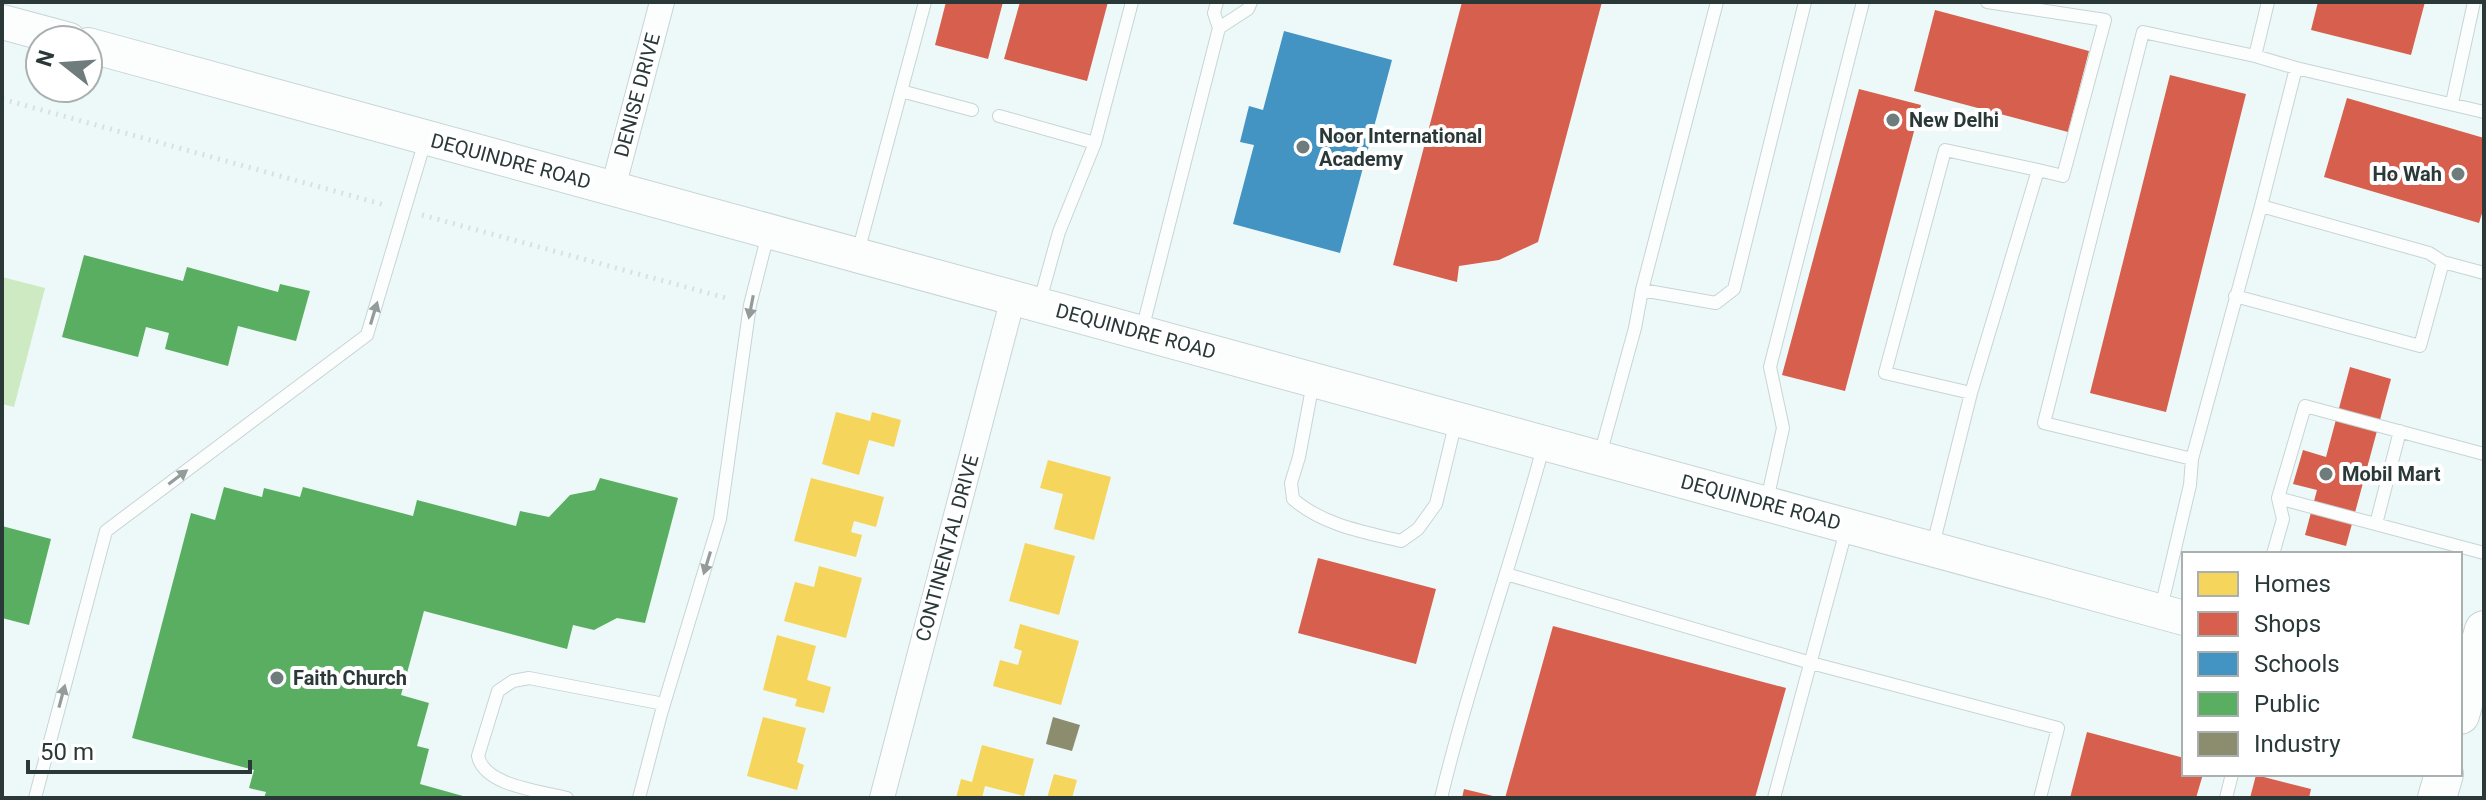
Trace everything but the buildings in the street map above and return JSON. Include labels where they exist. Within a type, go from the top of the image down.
[{"type":"main road","points":[[2,22],[24,28]]},
{"type":"main road","name":"DEQUINDRE ROAD","points":[[104,49],[2172,615]]},
{"type":"main road","points":[[2467,701],[2484,630]]},
{"type":"main road","points":[[2437,798],[2443,776]]},
{"type":"street","name":"DENISE DRIVE","points":[[613,188],[662,2]]},
{"type":"street","name":"CONTINENTAL DRIVE","points":[[882,798],[1026,301]]},
{"type":"lane","points":[[857,255],[925,2]]},
{"type":"lane","points":[[1026,301],[1059,232],[1095,143],[1132,2]]},
{"type":"lane","points":[[1141,333],[1219,28],[1214,13],[1217,2]]},
{"type":"lane","points":[[1219,28],[1248,9],[1251,2]]},
{"type":"lane","points":[[1599,458],[1717,2]]},
{"type":"lane","points":[[1642,290],[1716,303],[1734,289],[1805,2]]},
{"type":"lane","points":[[1766,504],[1783,428],[1770,367],[1863,2]]},
{"type":"lane","points":[[1971,393],[1885,373],[1945,150],[2063,176],[2105,20],[1987,2]]},
{"type":"lane","points":[[2255,56],[2268,2]]},
{"type":"lane","points":[[2452,103],[2474,2]]},
{"type":"lane","points":[[2192,459],[2044,423],[2143,32],[2484,112]]},
{"type":"lane","points":[[2172,615],[2192,459],[2296,68]]},
{"type":"lane","points":[[901,91],[972,110]]},
{"type":"lane","points":[[999,116],[1095,143]]},
{"type":"lane","points":[[35,798],[106,531],[367,335],[426,138]]},
{"type":"lane","points":[[1932,549],[1971,393],[2038,170]]},
{"type":"lane","points":[[2261,206],[2429,253],[2443,262],[2484,273]]},
{"type":"lane","points":[[639,798],[720,519],[750,305],[769,231]]},
{"type":"lane","points":[[2235,296],[2420,346],[2443,262]]},
{"type":"lane","points":[[1314,380],[1291,483],[1293,499],[1309,513],[1351,529],[1401,541],[1418,529],[1436,504],[1456,418]]},
{"type":"lane","points":[[2274,552],[2283,519],[2278,498],[2305,406],[2484,454]]},
{"type":"lane","points":[[2376,524],[2400,431]]},
{"type":"lane","points":[[1441,798],[1456,735],[1544,443]]},
{"type":"lane","points":[[2278,498],[2484,553]]},
{"type":"lane","points":[[1774,798],[1847,525]]},
{"type":"lane","points":[[1506,574],[1811,663],[2058,728],[2040,798]]},
{"type":"lane","points":[[567,798],[494,779],[480,766],[478,756],[498,691],[513,681],[529,678],[664,704]]},
{"type":"lane","points":[[2226,798],[2232,776]]},
{"type":"path","points":[[2,99],[387,206]]},
{"type":"path","points":[[424,216],[730,299]]},
{"type":"green space","points":[[2,277],[45,288],[14,407],[2,404]]},
{"type":"place","name":"New Delhi","points":[[1893,120]]},
{"type":"place","name":"Noor International Academy","points":[[1303,147]]},
{"type":"place","name":"Ho Wah","points":[[2458,174]]},
{"type":"place","name":"Mobil Mart","points":[[2326,474]]},
{"type":"place","name":"Faith Church","points":[[277,678]]}]
